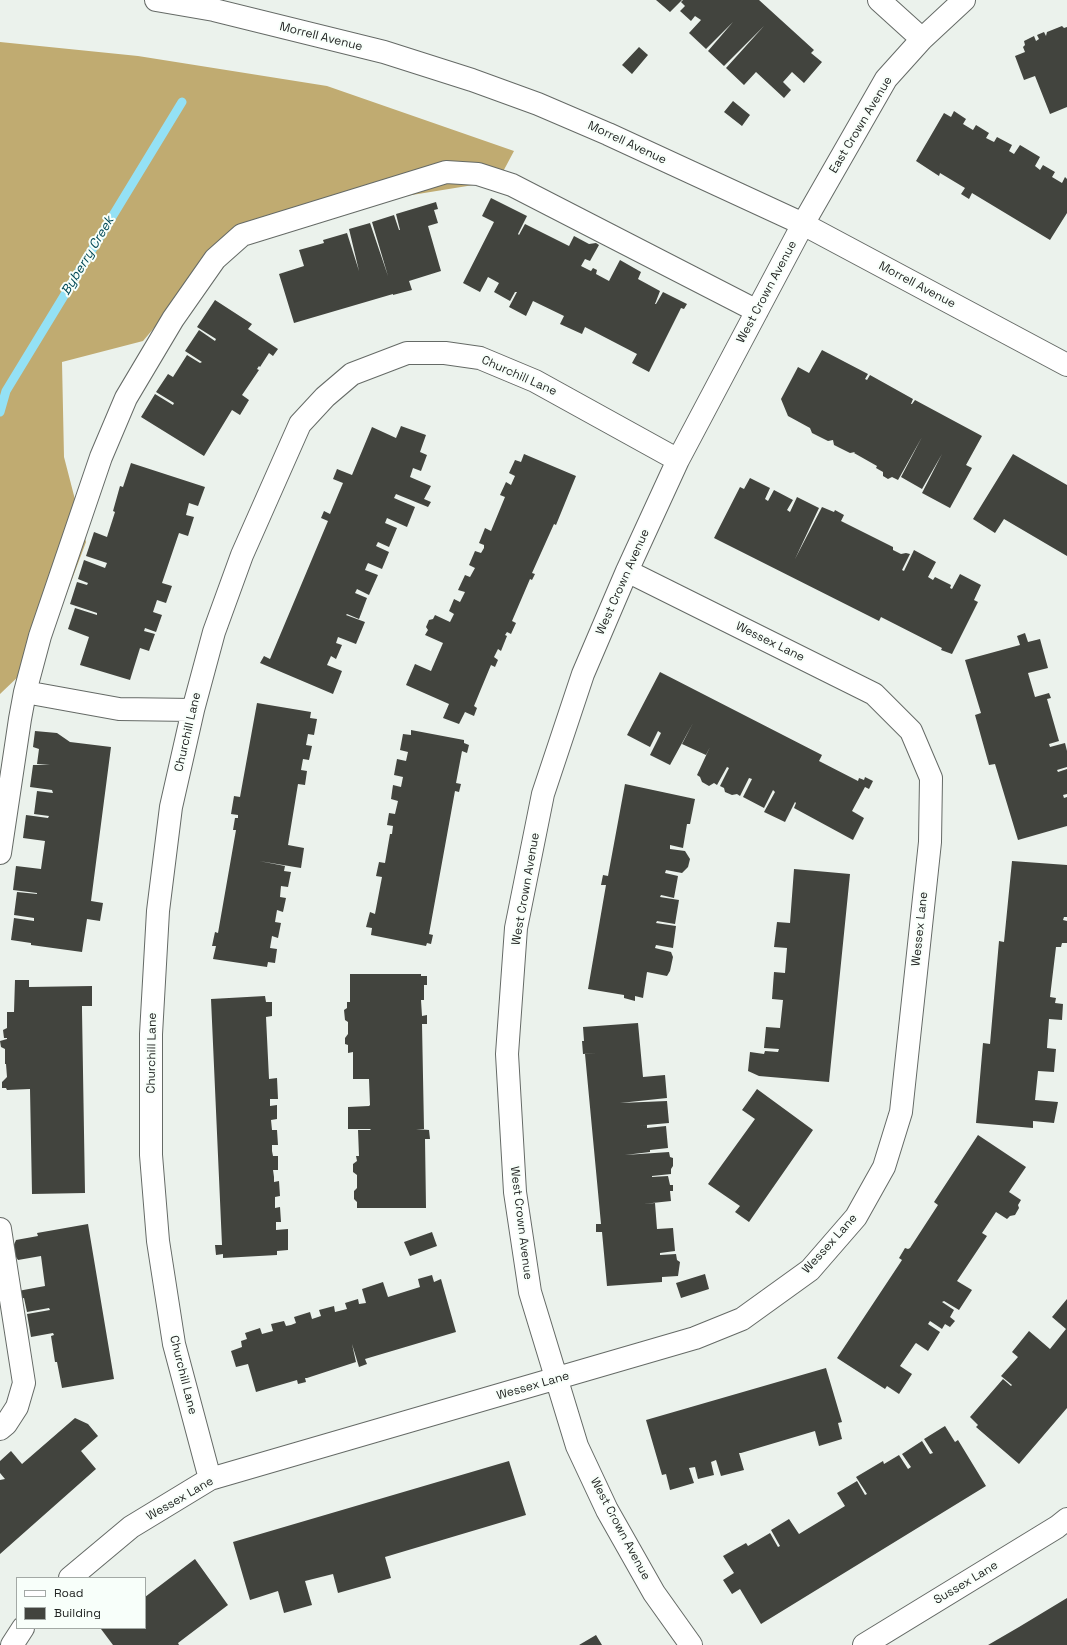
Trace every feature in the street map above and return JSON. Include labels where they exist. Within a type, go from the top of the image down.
[{"type":"street","name":"Morrell Avenue","points":[[156,0],[214,10],[384,52],[472,80],[538,104],[608,134],[803,224],[1067,365]]},
{"type":"street","points":[[879,0],[922,39]]},
{"type":"street","name":"East Crown Avenue","points":[[803,224],[886,80],[922,39],[964,0]]},
{"type":"street","points":[[0,854],[25,692],[40,636],[99,464],[126,398],[173,319],[214,259],[242,235],[446,172],[478,174],[512,185],[757,311]]},
{"type":"street","name":"West Crown Avenue","points":[[691,1645],[654,1593],[607,1510],[578,1446],[530,1292],[514,1192],[507,1054],[516,928],[544,794],[583,674],[626,571],[678,460],[803,224]]},
{"type":"street","name":"Churchill Lane","points":[[210,1480],[174,1344],[158,1241],[151,1155],[151,1034],[158,911],[171,807],[193,710],[214,632],[242,555],[300,424],[325,397],[352,374],[407,353],[444,353],[480,358],[535,381],[678,460]]},
{"type":"street","name":"Wessex Lane","points":[[71,1577],[131,1527],[210,1480],[695,1338],[742,1318],[810,1270],[856,1217],[884,1167],[901,1112],[930,842],[931,778],[911,731],[874,694],[626,571]]},
{"type":"street","points":[[25,692],[119,709],[193,710]]},
{"type":"street","points":[[0,1229],[24,1383],[17,1407],[6,1424],[0,1429]]},
{"type":"street","name":"Sussex Lane","points":[[864,1645],[1057,1528],[1067,1519]]},
{"type":"street","points":[[12,1645],[22,1629]]},
{"type":"shaded area","points":[[0,42],[138,56],[327,86],[514,151],[498,181],[252,221],[203,270],[143,341],[62,362],[64,457],[86,542],[45,651],[0,694]]},
{"type":"building","points":[[656,0],[682,0],[670,12]]},
{"type":"building","points":[[683,0],[759,0],[814,50],[811,53],[822,62],[804,83],[792,72],[783,82],[791,90],[784,98],[756,72],[744,85],[726,68],[764,26],[724,66],[708,51],[733,22],[706,49],[689,33],[701,20],[695,16],[691,21],[680,11],[685,6],[681,2]]},
{"type":"building","points":[[1062,26],[1064,28],[1067,27],[1067,107],[1050,114],[1035,76],[1024,80],[1015,56],[1025,52],[1023,47],[1025,45],[1024,41],[1034,36],[1036,41],[1039,39],[1037,35],[1044,32],[1046,36],[1047,32]]},
{"type":"building","points":[[639,47],[648,55],[632,74],[622,65]]},
{"type":"building","points":[[733,101],[750,115],[742,126],[724,112]]},
{"type":"building","points":[[954,111],[966,119],[963,124],[973,130],[976,125],[989,133],[986,138],[994,142],[997,137],[1012,145],[1009,151],[1014,154],[1020,145],[1040,157],[1035,166],[1040,170],[1043,165],[1055,172],[1052,177],[1062,183],[1065,177],[1067,179],[1067,213],[1050,240],[972,193],[969,199],[961,194],[965,188],[940,173],[939,176],[916,161],[944,113],[951,117]]},
{"type":"building","points":[[491,198],[527,216],[518,234],[519,235],[525,224],[569,246],[574,236],[589,244],[596,243],[599,245],[590,261],[585,259],[581,266],[591,271],[593,268],[597,270],[596,274],[609,281],[620,260],[641,272],[638,279],[660,291],[655,304],[663,292],[687,304],[684,309],[681,308],[649,372],[632,363],[637,354],[585,327],[582,334],[560,324],[564,316],[533,301],[526,316],[509,307],[517,292],[515,292],[510,301],[494,292],[499,283],[488,277],[480,292],[463,283],[494,222],[482,216]]},
{"type":"building","points":[[436,202],[438,209],[434,210],[438,223],[428,226],[441,271],[409,281],[412,290],[393,294],[294,323],[279,274],[304,266],[299,250],[324,243],[323,240],[347,233],[359,271],[349,229],[370,223],[388,276],[372,222],[394,215],[400,230],[396,214]]},
{"type":"building","points":[[215,300],[252,324],[248,329],[278,349],[273,356],[269,353],[257,369],[259,370],[242,395],[249,400],[240,415],[232,410],[204,456],[141,417],[155,394],[173,405],[174,403],[156,392],[168,374],[173,377],[187,355],[200,363],[202,362],[185,351],[199,330],[215,341],[216,339],[197,327]]},
{"type":"building","points":[[822,350],[868,374],[865,379],[867,380],[870,375],[913,399],[911,404],[915,400],[982,436],[966,465],[972,468],[950,508],[922,493],[942,454],[922,489],[901,477],[922,437],[898,480],[892,477],[888,479],[883,476],[883,472],[876,468],[877,466],[854,453],[855,452],[850,453],[834,445],[833,440],[828,441],[812,433],[810,428],[788,416],[781,399],[798,367],[809,373]]},
{"type":"building","points":[[401,426],[426,435],[420,452],[427,455],[421,471],[413,468],[410,477],[431,486],[424,499],[431,502],[428,507],[396,494],[394,498],[415,507],[407,527],[387,518],[385,523],[397,528],[389,547],[378,542],[376,546],[389,552],[382,569],[368,563],[365,570],[378,575],[369,595],[357,589],[355,593],[367,598],[359,619],[347,614],[346,615],[365,622],[356,644],[338,637],[336,643],[342,645],[336,659],[331,656],[327,665],[342,671],[333,694],[260,663],[264,656],[270,659],[328,521],[321,518],[324,511],[330,514],[343,483],[333,479],[337,469],[352,475],[372,427],[396,438]]},
{"type":"building","points":[[524,454],[576,476],[556,525],[554,524],[532,573],[535,574],[532,580],[530,579],[512,621],[516,623],[511,634],[507,632],[505,635],[507,636],[501,651],[498,649],[494,657],[498,660],[495,667],[491,665],[474,706],[477,708],[474,716],[465,712],[459,724],[443,718],[449,704],[406,685],[415,664],[431,671],[443,643],[425,635],[428,630],[426,627],[429,620],[433,619],[435,615],[450,622],[454,614],[449,611],[454,599],[460,602],[465,592],[458,590],[465,575],[470,577],[475,568],[469,565],[475,551],[481,553],[484,548],[484,545],[479,543],[485,528],[491,531],[505,497],[500,495],[506,482],[511,485],[515,476],[509,473],[515,460],[521,462]]},
{"type":"building","points":[[1013,454],[1067,485],[1067,556],[1004,519],[995,533],[973,519]]},
{"type":"building","points":[[131,463],[205,487],[198,506],[189,503],[186,515],[194,517],[188,536],[179,533],[162,583],[172,586],[166,603],[157,600],[153,612],[162,615],[156,632],[145,628],[144,631],[155,634],[149,651],[140,648],[130,680],[80,665],[89,637],[68,629],[75,608],[97,615],[97,613],[70,604],[77,582],[87,585],[88,583],[78,579],[84,560],[105,568],[107,563],[86,556],[94,532],[107,537],[115,512],[113,511],[120,486],[123,487]]},
{"type":"building","points":[[750,478],[770,488],[765,499],[768,501],[774,490],[793,500],[787,510],[790,512],[797,497],[819,508],[795,559],[822,507],[834,512],[835,510],[844,515],[841,521],[893,547],[893,550],[901,554],[910,554],[902,570],[904,571],[914,550],[936,562],[928,577],[933,580],[935,577],[951,585],[950,588],[952,589],[960,574],[981,585],[974,600],[978,602],[952,654],[941,650],[942,648],[881,617],[879,621],[714,538],[740,487],[744,489]]},
{"type":"building","points":[[1025,633],[1028,642],[1040,639],[1048,668],[1028,673],[1035,697],[1049,693],[1051,698],[1047,699],[1059,741],[1049,744],[1050,747],[1065,743],[1067,751],[1067,767],[1057,770],[1058,772],[1067,769],[1067,794],[1063,795],[1064,798],[1067,797],[1067,826],[1018,840],[995,764],[989,765],[975,715],[981,713],[965,660],[1020,645],[1017,636]]},
{"type":"building","points":[[660,672],[822,755],[819,761],[858,781],[859,778],[864,780],[865,777],[873,781],[869,789],[865,787],[852,811],[864,818],[853,840],[794,808],[795,802],[785,822],[764,812],[775,792],[773,790],[764,808],[743,797],[752,779],[749,778],[740,796],[725,792],[724,788],[720,786],[729,768],[727,767],[717,785],[714,783],[709,786],[702,782],[700,777],[697,775],[710,747],[706,755],[682,744],[693,723],[670,765],[650,755],[661,733],[658,731],[650,747],[627,735]]},
{"type":"building","points":[[257,703],[311,712],[310,718],[317,719],[314,735],[308,734],[306,745],[312,746],[309,760],[303,759],[301,770],[307,771],[305,785],[298,784],[288,845],[304,848],[301,868],[259,861],[285,866],[284,871],[291,872],[288,887],[281,886],[280,897],[286,898],[283,912],[277,910],[275,922],[281,923],[278,938],[272,936],[270,948],[277,949],[275,963],[268,962],[267,967],[213,959],[216,946],[212,946],[215,932],[218,933],[236,830],[233,830],[235,818],[238,818],[238,815],[231,814],[234,796],[240,797]]},
{"type":"building","points":[[411,730],[464,740],[464,743],[469,745],[467,753],[462,751],[456,783],[461,784],[459,792],[455,791],[429,934],[433,935],[431,944],[427,943],[426,946],[371,935],[372,928],[366,927],[370,912],[375,914],[382,877],[376,876],[379,862],[385,863],[390,834],[392,834],[393,826],[387,825],[389,813],[395,814],[398,801],[391,799],[393,785],[401,787],[403,777],[394,775],[397,759],[406,761],[408,752],[400,750],[403,734],[411,735]]},
{"type":"building","points":[[35,731],[57,733],[70,742],[111,747],[91,901],[103,903],[100,921],[87,919],[82,952],[31,945],[31,943],[11,940],[14,918],[34,921],[34,918],[14,915],[17,892],[37,894],[13,890],[16,866],[41,869],[45,841],[23,838],[26,815],[48,818],[49,816],[34,814],[37,791],[53,793],[52,790],[30,787],[33,765],[50,765],[37,764],[39,749],[33,747]]},
{"type":"building","points":[[625,784],[695,799],[690,824],[687,824],[683,848],[670,845],[670,849],[685,851],[690,859],[688,867],[682,873],[666,870],[665,873],[678,876],[674,898],[661,895],[660,897],[679,900],[675,924],[657,921],[656,923],[676,926],[673,948],[656,945],[655,948],[671,952],[673,957],[670,971],[667,976],[647,972],[643,998],[635,996],[635,1001],[624,998],[624,995],[588,989],[606,885],[601,885],[603,875],[608,876]]},
{"type":"building","points":[[1012,861],[1067,865],[1067,917],[1064,917],[1063,920],[1067,921],[1067,943],[1062,943],[1061,947],[1056,947],[1050,997],[1056,998],[1055,1003],[1063,1004],[1062,1020],[1049,1019],[1047,1048],[1056,1049],[1054,1072],[1038,1071],[1035,1100],[1058,1102],[1054,1123],[1033,1121],[1033,1128],[976,1123],[983,1043],[990,1044],[999,941],[1004,942]]},
{"type":"building","points":[[794,869],[850,874],[829,1082],[759,1076],[748,1071],[750,1052],[764,1054],[765,1051],[778,1052],[779,1049],[764,1048],[766,1027],[780,1028],[783,1000],[772,999],[774,972],[785,973],[787,948],[774,947],[777,922],[790,923]]},
{"type":"building","points":[[350,974],[421,974],[421,976],[427,976],[427,985],[424,985],[424,1000],[421,1000],[422,1016],[427,1015],[427,1024],[422,1024],[424,1129],[416,1129],[429,1130],[430,1139],[425,1139],[426,1208],[357,1208],[357,1202],[354,1199],[354,1191],[357,1188],[357,1175],[353,1172],[353,1164],[357,1161],[356,1156],[359,1156],[358,1130],[371,1129],[348,1129],[348,1107],[370,1105],[369,1079],[353,1079],[353,1052],[348,1053],[348,1045],[345,1044],[345,1038],[348,1034],[348,1022],[345,1020],[344,1010],[347,1008],[347,1002],[350,1002]]},
{"type":"building","points":[[15,980],[29,980],[29,987],[92,986],[92,1006],[82,1006],[85,1193],[32,1194],[30,1089],[7,1090],[6,1088],[2,1088],[2,1082],[7,1077],[5,1049],[1,1047],[0,1041],[7,1039],[4,1038],[3,1030],[7,1028],[7,1012],[14,1012]]},
{"type":"building","points":[[265,996],[266,1002],[272,1002],[272,1016],[266,1017],[269,1079],[277,1078],[278,1099],[270,1099],[270,1106],[277,1105],[277,1119],[271,1120],[272,1130],[277,1130],[278,1145],[272,1145],[273,1156],[278,1156],[278,1170],[273,1170],[274,1182],[279,1181],[280,1196],[275,1197],[275,1208],[280,1207],[281,1222],[276,1222],[276,1230],[288,1229],[288,1250],[277,1251],[277,1255],[223,1258],[223,1254],[216,1255],[215,1245],[222,1245],[211,999]]},
{"type":"building","points":[[638,1023],[643,1077],[665,1075],[667,1098],[620,1103],[667,1101],[669,1123],[635,1126],[647,1125],[647,1128],[666,1126],[668,1148],[625,1155],[669,1152],[670,1157],[673,1158],[671,1174],[652,1176],[668,1176],[670,1185],[673,1185],[673,1191],[670,1191],[671,1201],[643,1204],[655,1203],[657,1229],[673,1228],[675,1251],[660,1253],[660,1255],[676,1254],[677,1260],[680,1262],[678,1276],[662,1277],[662,1282],[607,1286],[602,1232],[596,1232],[596,1224],[601,1224],[585,1054],[597,1053],[583,1054],[583,1027]]},
{"type":"building","points":[[757,1089],[813,1130],[749,1222],[735,1212],[740,1206],[708,1184],[755,1119],[742,1110]]},
{"type":"building","points":[[978,1135],[1026,1167],[1009,1192],[1021,1200],[1018,1205],[1019,1208],[1015,1215],[1010,1216],[1007,1219],[996,1212],[982,1233],[987,1236],[957,1281],[972,1290],[959,1310],[944,1301],[942,1302],[954,1310],[950,1317],[955,1321],[950,1327],[945,1324],[942,1329],[930,1321],[928,1324],[940,1332],[928,1351],[916,1343],[900,1366],[912,1374],[899,1394],[887,1386],[885,1389],[837,1358],[902,1260],[899,1258],[905,1248],[910,1248],[938,1205],[934,1202]]},
{"type":"building","points":[[88,1224],[114,1379],[62,1388],[57,1362],[55,1362],[51,1336],[54,1335],[53,1333],[31,1337],[27,1314],[50,1310],[49,1308],[27,1312],[24,1298],[19,1299],[18,1291],[45,1286],[41,1256],[18,1260],[14,1254],[13,1247],[16,1240],[38,1236],[37,1233]]},
{"type":"building","points":[[432,1232],[437,1246],[410,1256],[404,1242]]},
{"type":"building","points":[[705,1274],[709,1289],[681,1298],[676,1283]]},
{"type":"building","points":[[432,1275],[434,1282],[441,1279],[456,1332],[365,1359],[367,1364],[359,1367],[352,1344],[356,1362],[305,1378],[306,1382],[298,1384],[297,1380],[256,1392],[248,1364],[236,1367],[231,1351],[242,1347],[241,1341],[247,1339],[245,1333],[260,1328],[262,1334],[273,1331],[271,1324],[284,1321],[286,1326],[291,1325],[296,1323],[294,1317],[310,1312],[312,1319],[321,1316],[319,1310],[334,1306],[335,1312],[347,1309],[345,1303],[358,1299],[359,1304],[366,1303],[362,1289],[383,1282],[388,1297],[420,1287],[418,1279]]},
{"type":"building","points":[[1067,1299],[1067,1408],[1019,1464],[976,1427],[978,1425],[970,1417],[1003,1379],[1011,1386],[1012,1385],[1001,1376],[1018,1357],[1012,1352],[1029,1331],[1050,1349],[1066,1329],[1052,1317]]},
{"type":"building","points":[[826,1368],[842,1422],[838,1423],[842,1439],[819,1446],[815,1431],[739,1453],[744,1470],[721,1476],[716,1460],[711,1462],[714,1475],[698,1479],[695,1467],[689,1468],[694,1483],[670,1490],[666,1474],[662,1475],[646,1420]]},
{"type":"building","points":[[75,1418],[88,1424],[98,1436],[81,1451],[96,1469],[0,1554],[0,1480],[5,1479],[0,1473],[0,1461],[11,1451],[22,1464]]},
{"type":"building","points":[[945,1426],[955,1442],[958,1440],[986,1486],[761,1624],[740,1589],[732,1594],[723,1580],[734,1573],[723,1556],[746,1543],[748,1546],[770,1533],[778,1547],[780,1546],[771,1530],[789,1519],[799,1534],[845,1506],[837,1493],[857,1481],[865,1495],[867,1494],[856,1477],[883,1461],[884,1464],[899,1455],[908,1469],[911,1467],[902,1454],[922,1441],[930,1454],[933,1453],[924,1439]]},
{"type":"building","points":[[509,1461],[526,1515],[385,1557],[391,1578],[338,1593],[333,1574],[305,1581],[312,1605],[284,1613],[278,1591],[250,1600],[233,1542]]},
{"type":"building","points":[[195,1559],[228,1605],[178,1643],[179,1645],[113,1645],[101,1629],[146,1629],[146,1596]]},
{"type":"building","points":[[1067,1598],[1067,1645],[988,1645],[1019,1627]]},
{"type":"building","points":[[596,1635],[602,1645],[579,1645]]},
{"type":"waterway","name":"Byberry Creek","points":[[0,412],[6,391],[182,102]]}]
